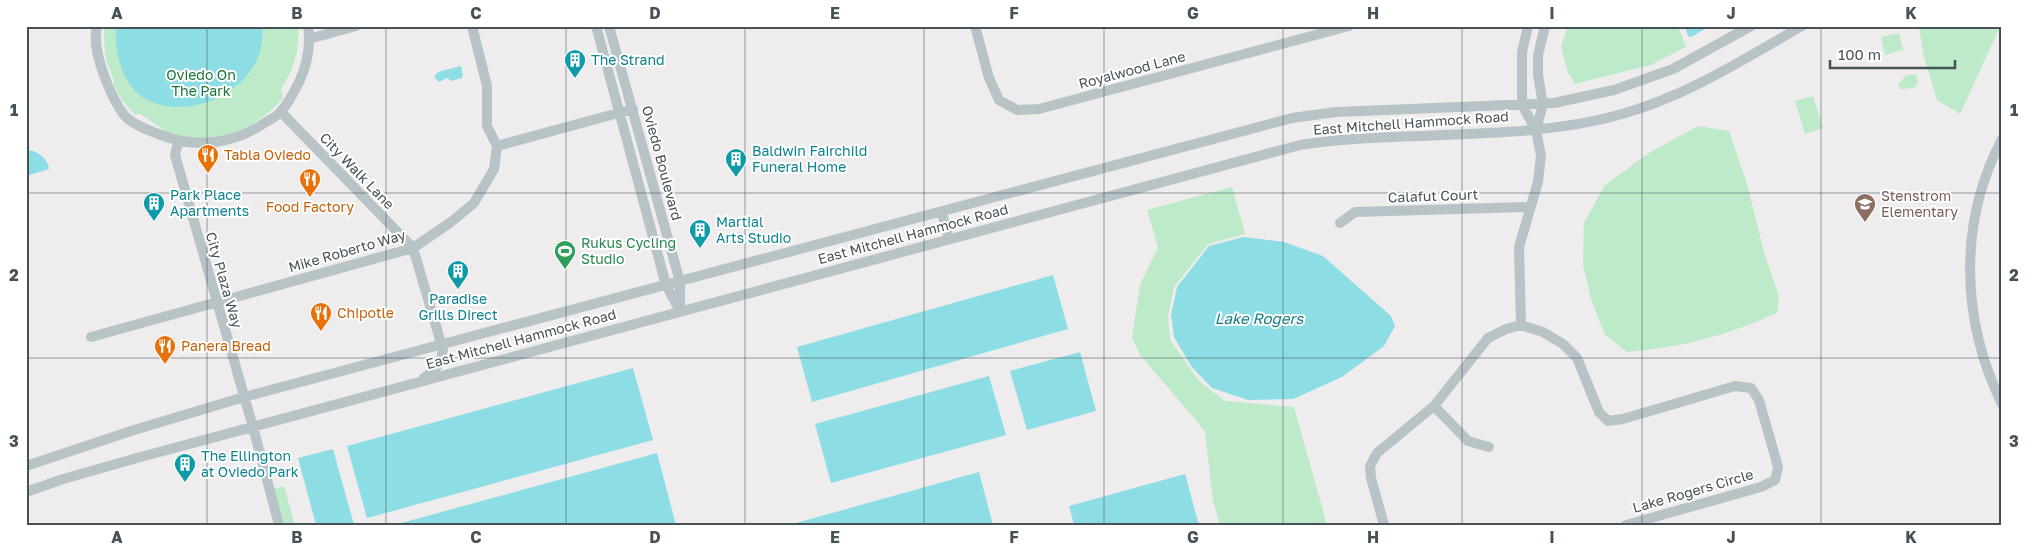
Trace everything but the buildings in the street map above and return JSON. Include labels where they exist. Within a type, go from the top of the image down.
[{"type":"street","points":[[97,26],[95,34],[99,64],[110,90],[127,118],[149,131],[178,142],[196,144],[219,142],[235,138],[259,127],[281,112],[303,72],[308,52],[308,26]]},
{"type":"street","points":[[309,39],[356,26]]},
{"type":"street","points":[[472,26],[487,86],[487,126],[497,146],[633,109]]},
{"type":"street","name":"Oviedo Boulevard","points":[[596,26],[666,286],[680,311]]},
{"type":"street","name":"Oviedo Boulevard","points":[[609,26],[680,282],[680,311]]},
{"type":"street","name":"Royalwood Lane","points":[[975,26],[989,78],[999,100],[1017,110],[1039,109],[1349,26]]},
{"type":"street","points":[[1384,525],[1371,478],[1370,466],[1377,453],[1434,406],[1488,338],[1506,329],[1521,325],[1519,247],[1529,207],[1538,182],[1540,156],[1536,130],[1522,105],[1522,52],[1528,26]]},
{"type":"street","points":[[1536,130],[1542,104],[1538,75],[1538,55],[1544,26]]},
{"type":"street","name":"East Mitchell Hammock Road","points":[[26,466],[131,431],[244,397],[942,213],[1292,118],[1336,112],[1542,104],[1614,90],[1673,69],[1751,26]]},
{"type":"street","name":"East Mitchell Hammock Road","points":[[26,492],[91,471],[1300,145],[1341,139],[1536,130],[1621,114],[1682,93],[1802,26]]},
{"type":"street","name":"City Walk Lane","points":[[281,112],[413,248]]},
{"type":"street","points":[[2001,140],[1986,176],[1977,207],[1971,242],[1969,271],[1973,319],[1980,350],[2002,404]]},
{"type":"street","name":"City Plaza Way","points":[[178,142],[175,155],[279,525]]},
{"type":"street","name":"Mike Roberto Way","points":[[91,337],[413,248],[452,222],[474,202],[494,169],[497,146]]},
{"type":"street","name":"Calafut Court","points":[[1340,223],[1355,212],[1529,207]]},
{"type":"street","points":[[942,213],[948,239]]},
{"type":"street","points":[[413,248],[443,350],[441,362],[432,373],[418,382]]},
{"type":"street","name":"Lake Rogers Circle","points":[[1521,325],[1543,332],[1563,344],[1577,358],[1599,412],[1608,420],[1623,419],[1735,386],[1751,388],[1759,400],[1778,467],[1775,480],[1761,487],[1626,525]]},
{"type":"street","points":[[1434,406],[1468,441],[1488,447]]},
{"type":"green space","name":"Oviedo On The Park","points":[[104,26],[299,26],[297,52],[291,71],[281,90],[283,98],[265,116],[244,129],[221,137],[195,139],[165,133],[163,129],[140,114],[135,115],[122,100],[114,86],[106,59]]},
{"type":"green space","points":[[1568,26],[1678,26],[1686,47],[1651,65],[1575,84],[1568,73],[1561,46]]},
{"type":"green space","points":[[1919,26],[1998,26],[1999,29],[1960,114],[1937,100],[1923,53]]},
{"type":"green space","points":[[1899,33],[1903,50],[1885,55],[1881,37]]},
{"type":"green space","points":[[1916,74],[1918,83],[1914,88],[1900,89],[1898,85],[1906,75]]},
{"type":"green space","points":[[1813,96],[1823,128],[1805,134],[1795,101]]},
{"type":"green space","points":[[1698,126],[1729,131],[1747,184],[1765,256],[1779,296],[1777,313],[1741,328],[1685,344],[1627,352],[1605,335],[1591,299],[1583,265],[1584,223],[1605,185],[1649,153]]},
{"type":"green space","points":[[1232,187],[1245,234],[1208,244],[1174,287],[1168,316],[1170,340],[1199,381],[1225,401],[1294,407],[1327,525],[1220,525],[1213,501],[1205,431],[1140,355],[1132,337],[1140,285],[1158,247],[1147,210]]},
{"type":"green space","points":[[284,486],[295,525],[284,525],[274,489]]},
{"type":"water","points":[[116,26],[262,26],[262,44],[257,60],[248,74],[236,86],[206,102],[172,107],[156,104],[141,96],[128,82],[118,55]]},
{"type":"water","points":[[1685,26],[1710,26],[1691,37],[1688,36]]},
{"type":"water","points":[[461,66],[462,78],[451,81],[447,78],[439,82],[434,77],[438,72]]},
{"type":"water","points":[[26,150],[34,151],[41,155],[47,161],[49,169],[26,176]]},
{"type":"water","name":"Lake Rogers","points":[[1244,237],[1284,242],[1323,256],[1391,316],[1395,326],[1384,346],[1342,377],[1293,399],[1248,400],[1212,388],[1191,366],[1174,337],[1171,315],[1177,287],[1209,246]]},
{"type":"water","points":[[1053,275],[1068,329],[812,402],[797,347]]},
{"type":"water","points":[[1080,352],[1096,411],[1027,430],[1010,371]]},
{"type":"water","points":[[633,368],[653,440],[367,518],[347,446]]},
{"type":"water","points":[[989,376],[1006,435],[831,483],[815,424]]},
{"type":"water","points":[[333,449],[354,525],[316,525],[298,458]]},
{"type":"water","points":[[657,453],[676,525],[394,525]]},
{"type":"water","points":[[979,472],[993,525],[789,525]]},
{"type":"water","points":[[1185,474],[1199,525],[1074,525],[1069,506]]},
{"type":"place","name":"The Strand","points":[[575,79]]},
{"type":"place","name":"Tabla Oviedo","points":[[208,174]]},
{"type":"place","name":"Baldwin Fairchild Funeral Home","points":[[736,178]]},
{"type":"place","name":"Food Factory","points":[[310,198]]},
{"type":"place","name":"Park Place Apartments","points":[[154,222]]},
{"type":"place","name":"Stenstrom Elementary","points":[[1865,223]]},
{"type":"place","name":"Martial Arts Studio","points":[[700,249]]},
{"type":"place","name":"Rukus Cycling Studio","points":[[565,270]]},
{"type":"place","name":"Paradise Grills Direct","points":[[458,290]]},
{"type":"place","name":"Chipotle","points":[[321,332]]},
{"type":"place","name":"Panera Bread","points":[[165,365]]},
{"type":"place","name":"The Ellington at Oviedo Park","points":[[185,483]]}]
